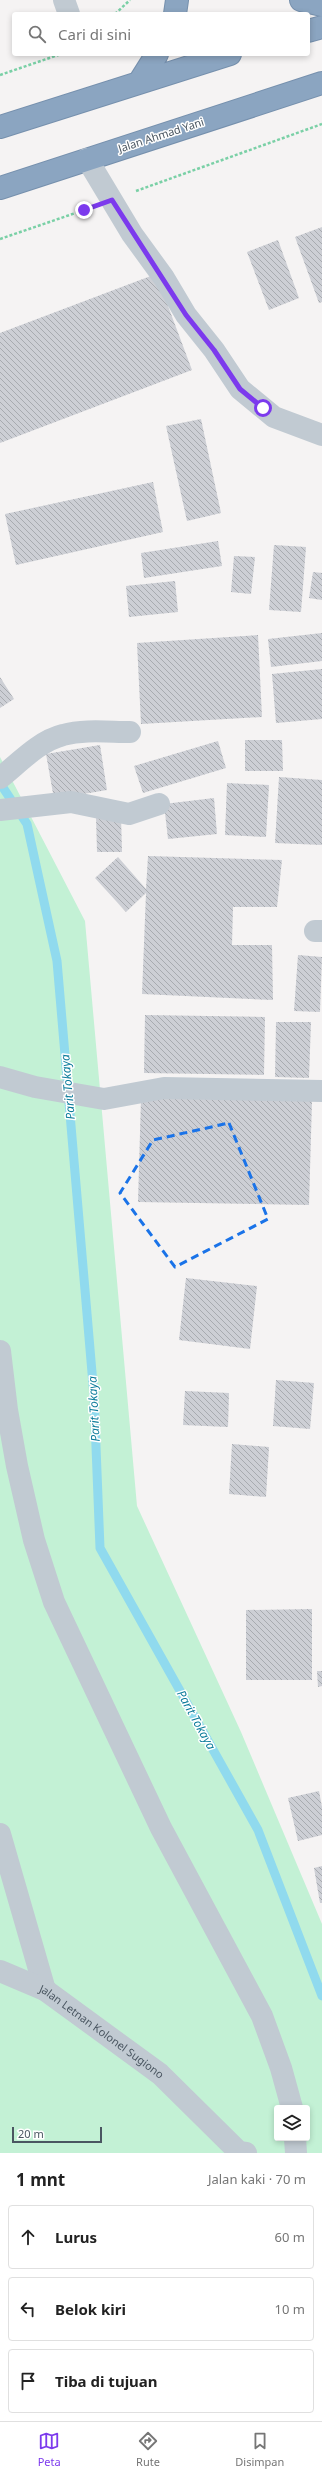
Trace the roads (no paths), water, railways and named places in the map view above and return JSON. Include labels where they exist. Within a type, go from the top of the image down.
[{"type":"highway","points":[[175,12],[177,0]]},
{"type":"highway","points":[[300,0],[322,5]]},
{"type":"highway","points":[[310,30],[322,27]]},
{"type":"highway","points":[[140,81],[156,56]]},
{"type":"highway","points":[[0,127],[140,81],[223,56]]},
{"type":"highway","name":"Jalan Ahmad Yani","points":[[0,188],[322,83]]},
{"type":"street","points":[[64,0],[68,12]]},
{"type":"street","points":[[87,159],[186,315],[214,350],[240,389],[274,417],[322,435]]},
{"type":"street","points":[[0,778],[34,751],[62,735],[80,732],[130,732]]},
{"type":"street","points":[[0,810],[71,802],[130,814],[159,804]]},
{"type":"street","points":[[0,1077],[35,1087],[98,1099],[115,1098],[164,1088],[322,1091]]},
{"type":"street","points":[[0,1351],[7,1410],[19,1473],[34,1540],[54,1602],[161,1828],[262,2016],[281,2068],[291,2105]]},
{"type":"street","name":"Jalan Letnan Kolonel Sugiono","points":[[0,1834],[46,1990],[160,2074],[242,2153]]},
{"type":"street","points":[[0,1972],[46,1990]]},
{"type":"street","points":[[295,2141],[296,2153]]},
{"type":"waterway","name":"Parit Tokaya","points":[[0,783],[27,824],[57,961],[94,1396],[100,1548],[258,1830],[322,1996]]}]
